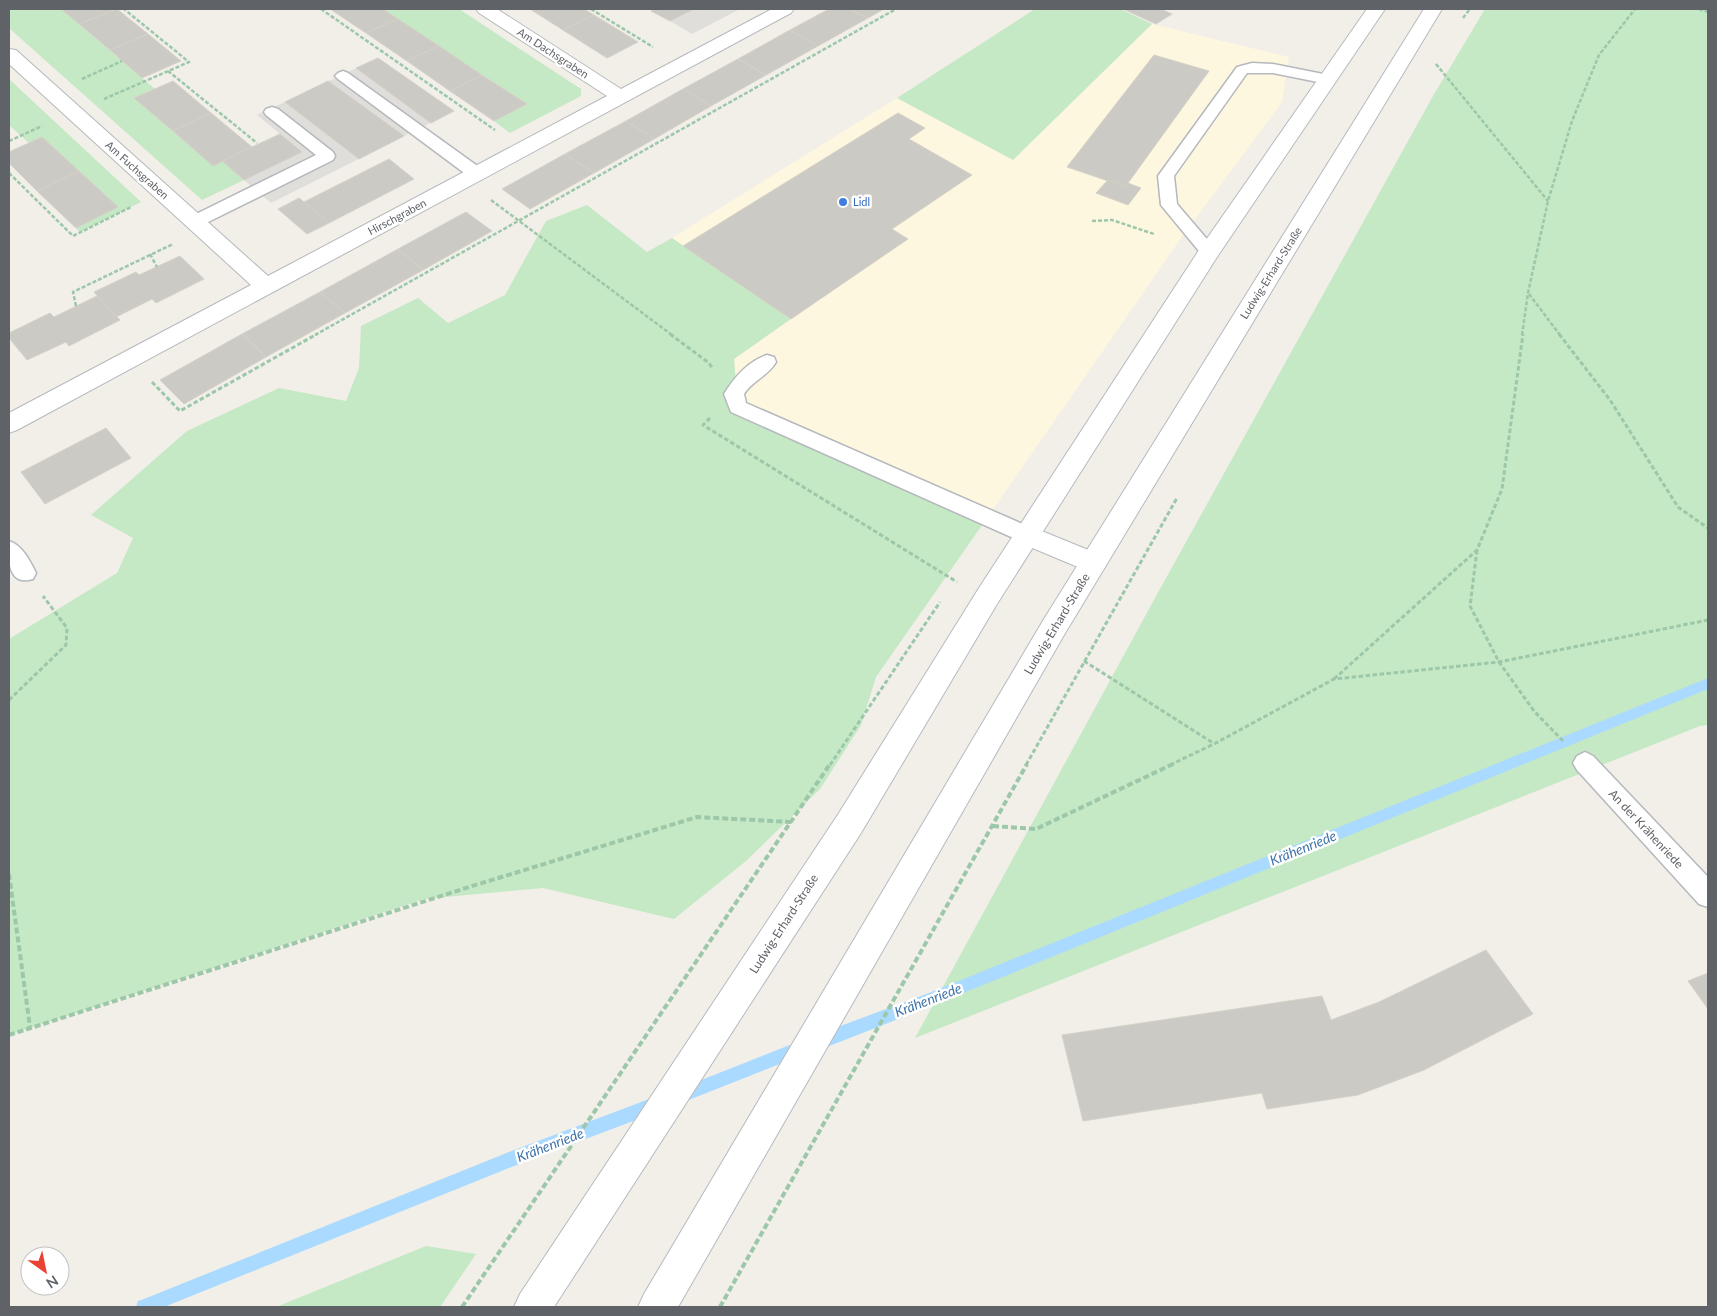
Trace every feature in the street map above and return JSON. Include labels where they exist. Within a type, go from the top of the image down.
[{"type":"main road","name":"Am Dachsgraben","points":[[485,9],[621,97]]},
{"type":"main road","name":"Hirschgraben","points":[[9,424],[785,9]]},
{"type":"main road","name":"Ludwig-Erhard-Straße","points":[[533,1307],[850,824],[988,596],[1208,252],[1376,9]]},
{"type":"main road","name":"Ludwig-Erhard-Straße","points":[[657,1307],[1094,563],[1433,9]]},
{"type":"main road","name":"Am Fuchsgraben","points":[[9,54],[266,286]]},
{"type":"main road","name":"Ludwig-Erhard-Straße","points":[[1027,535],[1094,563]]},
{"type":"lane","points":[[1208,252],[1169,206],[1166,176],[1242,70],[1253,66],[1269,67],[1307,77],[1328,79]]},
{"type":"lane","points":[[343,76],[477,174]]},
{"type":"lane","points":[[194,222],[327,156],[272,112]]},
{"type":"lane","points":[[734,394],[742,381],[767,362]]},
{"type":"lane","name":"Ludwig-Erhard-Straße","points":[[734,394],[738,407],[1027,535]]},
{"type":"lane","points":[[9,549],[25,572]]},
{"type":"lane","name":"An der Krähenriede","points":[[1585,763],[1708,895]]},
{"type":"path","points":[[102,100],[189,62],[124,9]]},
{"type":"path","points":[[321,9],[496,131]]},
{"type":"path","points":[[592,9],[660,51]]},
{"type":"path","points":[[148,379],[180,411],[896,9]]},
{"type":"path","points":[[1585,763],[1534,711],[1499,662],[1470,606],[1477,550],[1502,489],[1528,293],[1548,201],[1572,121],[1599,55],[1635,9]]},
{"type":"path","points":[[1698,9],[1708,12]]},
{"type":"path","points":[[1432,60],[1548,201]]},
{"type":"path","points":[[80,80],[122,61]]},
{"type":"path","points":[[168,71],[257,143]]},
{"type":"path","points":[[9,141],[44,125]]},
{"type":"path","points":[[9,173],[73,236],[132,206]]},
{"type":"path","points":[[484,195],[709,363],[734,394],[703,425],[955,581],[988,596]]},
{"type":"path","points":[[1092,221],[1112,220],[1162,236]]},
{"type":"path","points":[[76,306],[73,292],[173,244]]},
{"type":"path","points":[[150,254],[157,266]]},
{"type":"path","points":[[1528,293],[1610,400],[1678,507],[1708,528]]},
{"type":"path","points":[[993,826],[1036,829],[1214,744],[1334,679],[1477,550]]},
{"type":"path","points":[[9,700],[66,645],[68,628],[25,572]]},
{"type":"path","points":[[949,589],[955,581]]},
{"type":"path","points":[[462,1307],[944,597]]},
{"type":"path","points":[[1334,679],[1499,662],[1708,620]]},
{"type":"path","points":[[720,1307],[993,826],[1084,661],[1214,744]]},
{"type":"path","points":[[9,1035],[697,817],[791,822]]},
{"type":"path","points":[[9,874],[30,1027]]},
{"type":"shaded area","points":[[694,9],[740,9],[692,34],[670,21]]},
{"type":"shaded area","points":[[1152,24],[1289,57],[1282,102],[1179,241],[987,518],[738,407],[734,359],[791,319],[672,238],[897,98],[1013,160]]},
{"type":"shaded area","points":[[378,58],[454,111],[271,203],[244,180],[302,152],[257,115]]},
{"type":"green space","points":[[9,9],[61,9],[155,89],[135,98],[212,165],[222,161],[244,180],[202,200],[9,28]]},
{"type":"green space","points":[[383,9],[459,9],[581,89],[581,96],[510,133],[494,121],[526,104]]},
{"type":"green space","points":[[1035,9],[1120,9],[1152,24],[1013,160],[897,98]]},
{"type":"green space","points":[[1485,9],[1708,9],[1708,725],[1700,726],[915,1038],[1155,598],[1433,96]]},
{"type":"green space","points":[[9,79],[141,202],[80,232],[76,228],[117,207],[42,137],[29,143],[9,125]]},
{"type":"green space","points":[[587,205],[647,252],[672,238],[791,319],[734,359],[738,407],[987,518],[876,677],[861,725],[820,789],[746,861],[674,919],[543,888],[424,899],[9,1035],[9,639],[117,573],[133,538],[91,515],[187,431],[279,388],[346,401],[359,368],[361,326],[418,298],[448,323],[505,295],[546,221]]},
{"type":"green space","points":[[426,1246],[476,1254],[440,1307],[276,1307]]},
{"type":"building","points":[[61,9],[117,9],[79,24]]},
{"type":"building","points":[[117,9],[148,34],[110,50],[79,24]]},
{"type":"building","points":[[330,9],[383,9],[398,19],[366,33]]},
{"type":"building","points":[[530,9],[584,9],[594,15],[563,30]]},
{"type":"building","points":[[656,9],[694,9],[670,21],[651,11]]},
{"type":"building","points":[[829,9],[850,9],[868,18],[818,46],[790,30]]},
{"type":"building","points":[[850,9],[884,9],[868,18]]},
{"type":"building","points":[[1123,9],[1161,9],[1172,14],[1156,24]]},
{"type":"building","points":[[594,15],[638,42],[607,58],[563,30]]},
{"type":"building","points":[[398,19],[439,46],[407,61],[366,33]]},
{"type":"building","points":[[790,30],[818,46],[766,75],[738,59]]},
{"type":"building","points":[[148,34],[181,61],[142,78],[110,50]]},
{"type":"building","points":[[439,46],[482,75],[450,91],[407,61]]},
{"type":"building","points":[[1154,55],[1209,71],[1126,187],[1067,167]]},
{"type":"building","points":[[378,58],[454,111],[431,123],[356,68]]},
{"type":"building","points":[[738,59],[766,75],[711,106],[683,89]]},
{"type":"building","points":[[482,75],[527,104],[494,121],[450,91]]},
{"type":"building","points":[[173,81],[211,113],[173,131],[134,98]]},
{"type":"building","points":[[328,81],[404,136],[359,159],[285,102]]},
{"type":"building","points":[[683,89],[711,106],[654,139],[626,121]]},
{"type":"building","points":[[211,113],[252,147],[213,166],[173,131]]},
{"type":"building","name":"Lidl","points":[[898,113],[925,128],[909,139],[972,175],[892,229],[908,239],[791,319],[683,246]]},
{"type":"building","points":[[626,121],[654,139],[594,173],[565,154]]},
{"type":"building","points":[[280,134],[302,152],[244,180],[222,161]]},
{"type":"building","points":[[42,137],[79,171],[37,191],[9,163],[9,152]]},
{"type":"building","points":[[565,154],[594,173],[530,209],[502,189]]},
{"type":"building","points":[[389,159],[414,179],[329,223],[304,202]]},
{"type":"building","points":[[79,171],[118,207],[76,228],[37,191]]},
{"type":"building","points":[[1108,180],[1126,187],[1128,183],[1141,188],[1128,205],[1096,193]]},
{"type":"building","points":[[299,198],[329,223],[307,234],[278,209]]},
{"type":"building","points":[[466,212],[492,231],[423,270],[398,249]]},
{"type":"building","points":[[398,249],[423,270],[345,313],[320,292]]},
{"type":"building","points":[[180,256],[204,279],[156,303],[152,299],[116,317],[94,292],[136,272],[139,275]]},
{"type":"building","points":[[320,292],[345,313],[266,357],[242,334]]},
{"type":"building","points":[[97,296],[120,320],[69,346],[66,342],[27,360],[9,338],[9,333],[50,313],[54,317]]},
{"type":"building","points":[[242,334],[266,357],[184,404],[160,380]]},
{"type":"building","points":[[106,428],[131,458],[45,504],[21,472]]},
{"type":"building","points":[[1486,950],[1533,1014],[1424,1070],[1358,1095],[1267,1109],[1262,1093],[1083,1121],[1062,1035],[1322,996],[1331,1020],[1379,1002]]},
{"type":"building","points":[[1708,973],[1708,1009],[1688,981]]},
{"type":"waterway","name":"Krähenriede","points":[[819,1042],[929,1000],[1708,683]]},
{"type":"waterway","name":"Krähenriede","points":[[681,1095],[800,1049]]},
{"type":"waterway","name":"Krähenriede","points":[[144,1307],[509,1160],[657,1104]]},
{"type":"place","name":"Lidl","points":[[843,202]]}]
